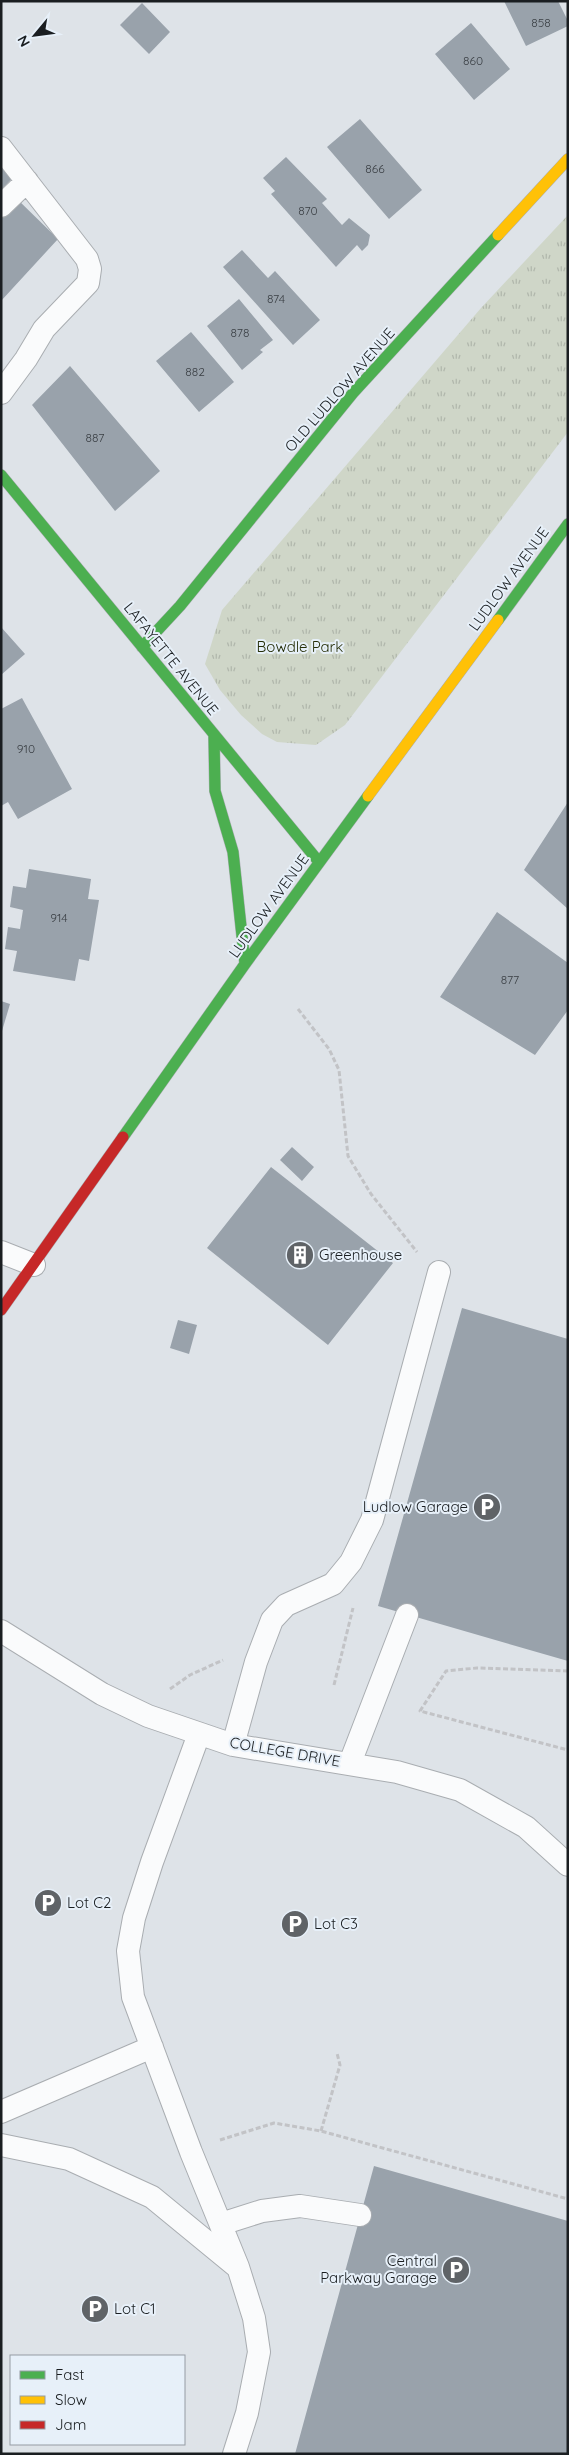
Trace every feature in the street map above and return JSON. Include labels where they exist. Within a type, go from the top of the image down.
[{"type":"main road","name":"OLD LUDLOW AVENUE","points":[[142,647],[180,606],[353,393],[568,159]]},
{"type":"main road","name":"LAFAYETTE AVENUE","points":[[1,475],[319,862]]},
{"type":"main road","name":"LUDLOW AVENUE","points":[[1,1310],[245,964],[568,524]]},
{"type":"main road","points":[[214,736],[215,792],[233,852],[245,964]]},
{"type":"lane","points":[[1,148],[87,258],[90,269],[88,283],[44,329],[26,359],[1,394]]},
{"type":"lane","points":[[1,206],[28,182]]},
{"type":"lane","points":[[1,1252],[34,1264]]},
{"type":"lane","points":[[233,1745],[256,1662],[272,1620],[286,1605],[333,1584],[351,1562],[372,1520],[439,1272]]},
{"type":"lane","points":[[350,1762],[407,1615]]},
{"type":"lane","name":"COLLEGE DRIVE","points":[[1,1631],[102,1694],[148,1716],[233,1745],[350,1762],[398,1772],[460,1790],[526,1827],[568,1865]]},
{"type":"lane","points":[[200,1734],[152,1862],[134,1918],[128,1951],[133,1997],[238,2268],[254,2318],[260,2352],[247,2413],[234,2454]]},
{"type":"lane","points":[[1,2112],[152,2047]]},
{"type":"lane","points":[[1,2145],[69,2160],[152,2196],[238,2268]]},
{"type":"lane","points":[[221,2224],[262,2211],[300,2206],[360,2215]]},
{"type":"path","points":[[298,1009],[329,1049],[339,1070],[348,1156],[371,1194],[411,1247],[439,1272]]},
{"type":"path","points":[[170,1689],[190,1675],[224,1660]]},
{"type":"path","points":[[568,1671],[477,1668],[446,1671],[420,1711],[568,1750]]},
{"type":"path","points":[[321,2131],[340,2065],[337,2053]]},
{"type":"path","points":[[217,2141],[274,2123],[321,2131],[568,2199]]},
{"type":"green space","name":"Bowdle Park","points":[[568,215],[568,432],[345,725],[316,745],[277,742],[262,734],[241,715],[220,690],[205,664],[222,610],[481,308]]},
{"type":"building","points":[[504,1],[558,1],[568,21],[568,26],[526,46]]},
{"type":"building","points":[[142,3],[170,32],[149,54],[120,25]]},
{"type":"building","points":[[471,23],[510,69],[474,100],[435,54]]},
{"type":"building","points":[[360,119],[422,190],[389,219],[327,147]]},
{"type":"building","points":[[1,155],[18,172],[1,190]]},
{"type":"building","points":[[286,157],[327,199],[322,203],[342,225],[349,218],[370,235],[368,245],[362,251],[357,245],[336,267],[271,194],[275,191],[263,178]]},
{"type":"building","points":[[15,197],[58,239],[1,301],[1,212]]},
{"type":"building","points":[[242,250],[268,278],[275,271],[320,320],[293,345],[223,267]]},
{"type":"building","points":[[239,299],[273,340],[260,350],[263,352],[242,370],[207,326]]},
{"type":"building","points":[[191,332],[234,382],[199,412],[156,361]]},
{"type":"building","points":[[70,366],[160,471],[115,511],[32,405]]},
{"type":"building","points":[[1,627],[25,654],[1,675]]},
{"type":"building","points":[[22,698],[72,789],[18,819],[8,802],[1,806],[1,709]]},
{"type":"building","points":[[568,802],[568,909],[524,870]]},
{"type":"building","points":[[29,869],[91,879],[88,899],[99,900],[89,961],[79,959],[75,981],[13,971],[17,951],[5,949],[8,927],[20,929],[23,910],[10,907],[13,886],[26,888]]},
{"type":"building","points":[[497,912],[568,963],[568,1010],[535,1055],[440,997]]},
{"type":"building","points":[[1,1001],[10,1004],[2,1031],[1,1031]]},
{"type":"building","points":[[292,1147],[314,1167],[302,1181],[280,1160]]},
{"type":"building","name":"Greenhouse","points":[[271,1167],[393,1263],[328,1345],[207,1248]]},
{"type":"building","name":"Ludlow Garage","points":[[462,1308],[568,1339],[568,1661],[378,1606]]},
{"type":"building","points":[[178,1320],[197,1325],[189,1354],[170,1348]]},
{"type":"building","name":"Central Parkway Garage","points":[[374,2166],[568,2221],[568,2454],[295,2454]]},
{"type":"traffic: fast","points":[[142,647],[180,606],[353,393],[498,235]]},
{"type":"traffic: fast","points":[[1,475],[319,862]]},
{"type":"traffic: fast","points":[[498,620],[568,524]]},
{"type":"traffic: fast","points":[[214,736],[215,791],[233,852],[245,964]]},
{"type":"traffic: fast","points":[[123,1137],[245,964],[368,796]]},
{"type":"traffic: slow","points":[[498,235],[568,159]]},
{"type":"traffic: slow","points":[[368,796],[498,620]]},
{"type":"traffic: jam","points":[[1,1310],[123,1137]]},
{"type":"place","name":"Greenhouse","points":[[300,1255]]},
{"type":"place","name":"Ludlow Garage","points":[[487,1507]]},
{"type":"place","name":"Lot C2","points":[[48,1903]]},
{"type":"place","name":"Lot C3","points":[[295,1924]]},
{"type":"place","name":"Central Parkway Garage","points":[[456,2270]]},
{"type":"place","name":"Lot C1","points":[[95,2309]]}]
